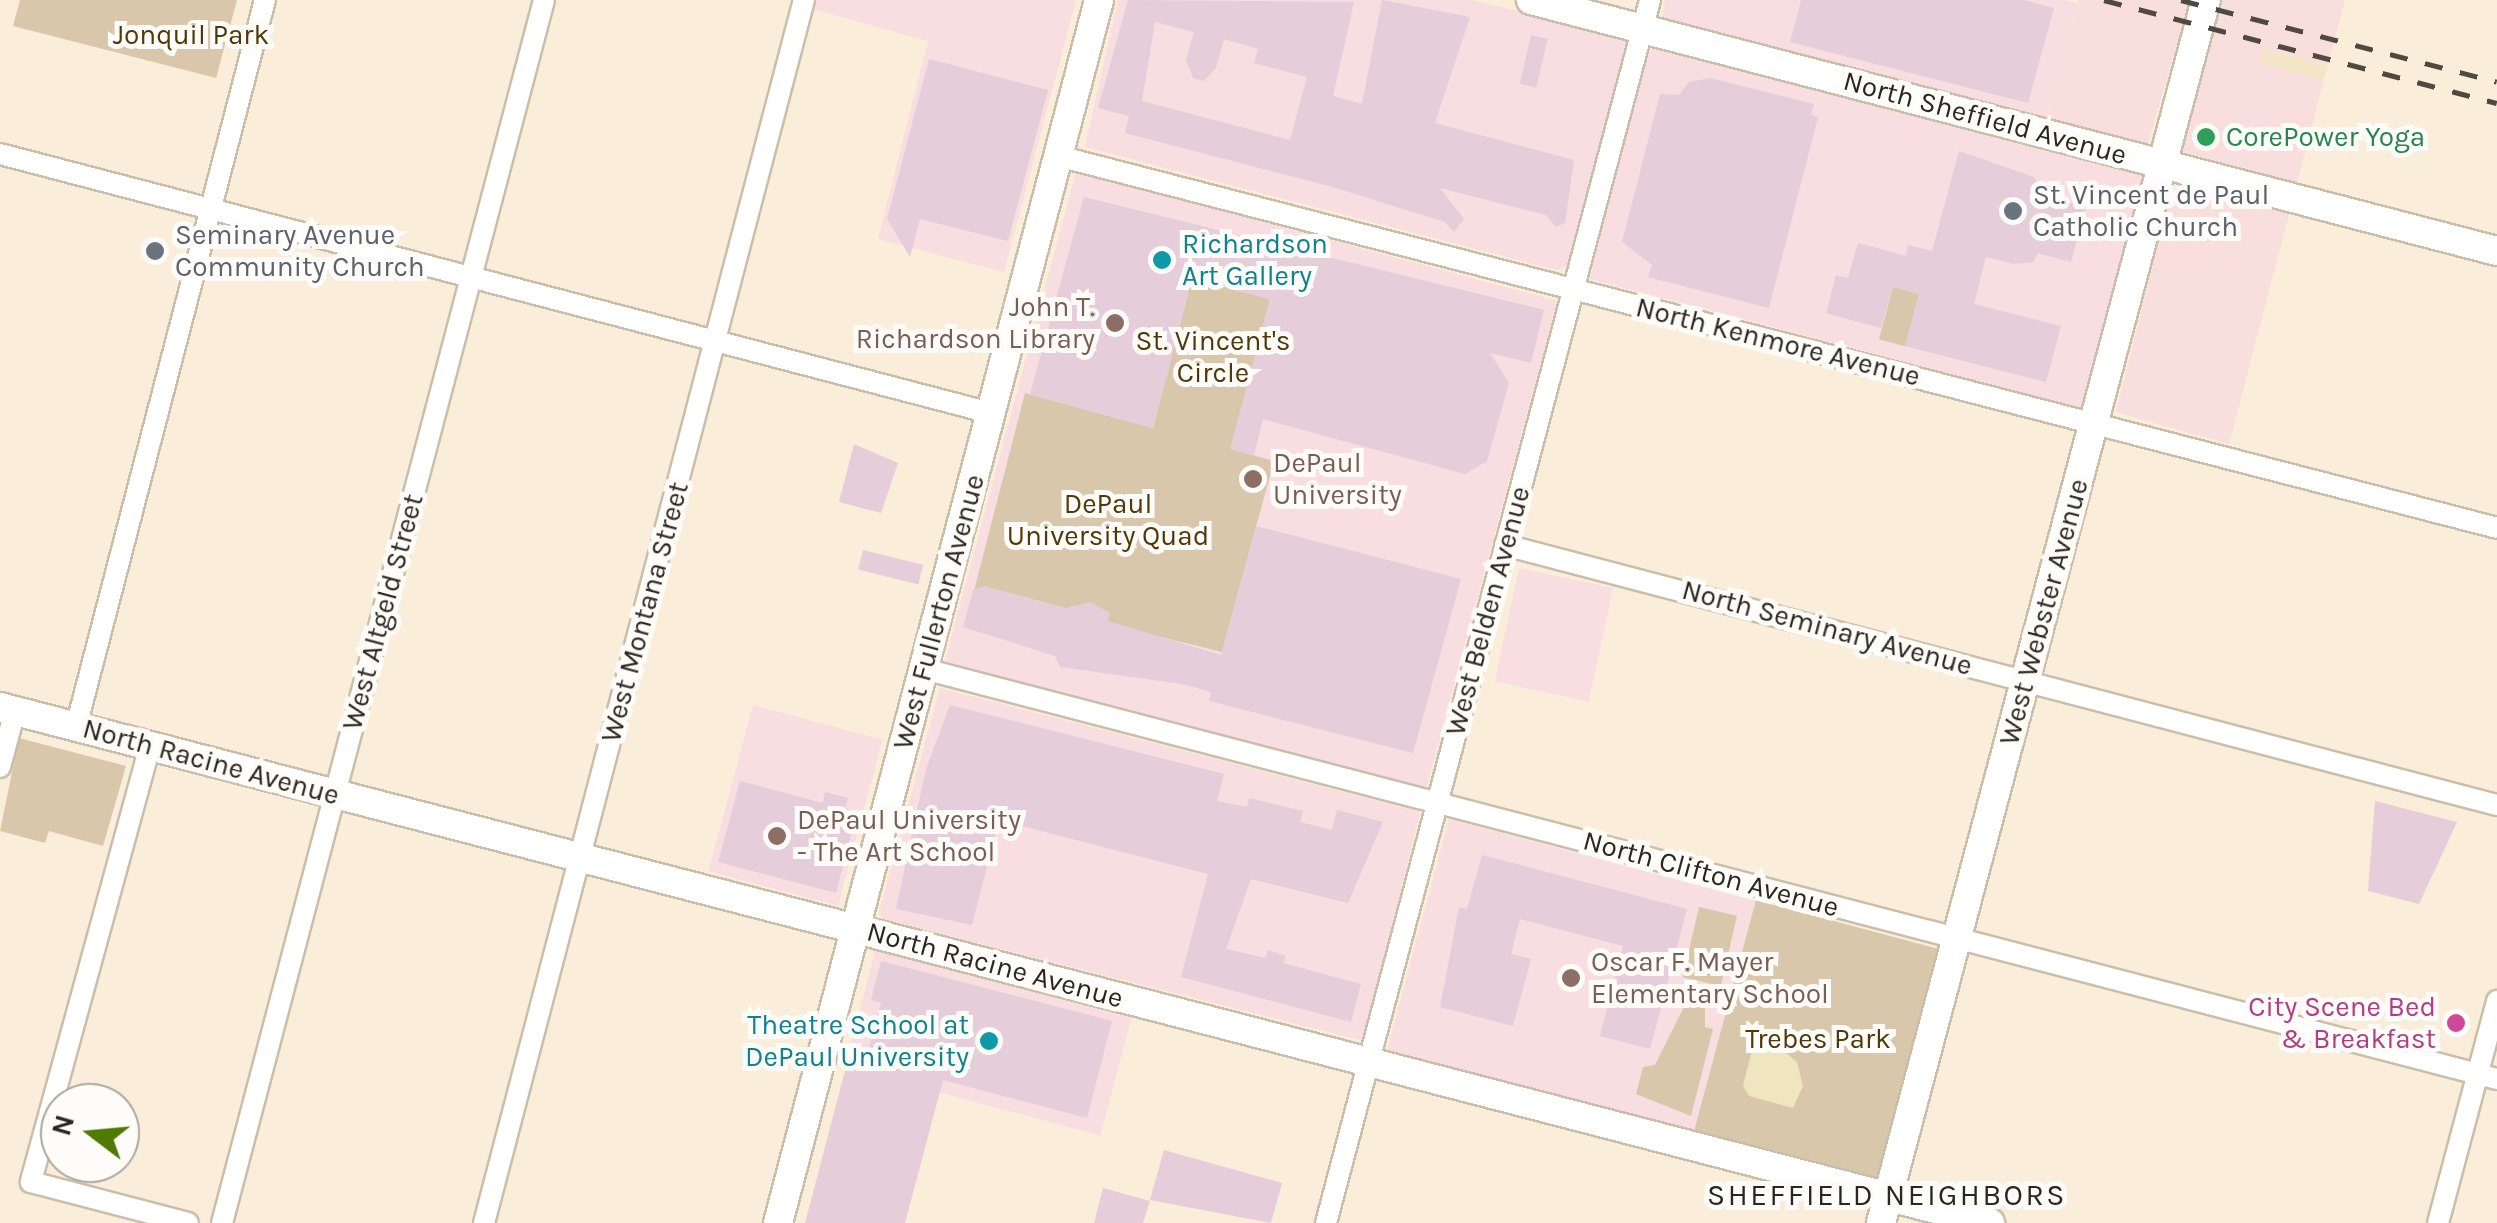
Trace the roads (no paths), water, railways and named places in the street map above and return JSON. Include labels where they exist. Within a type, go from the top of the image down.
[{"type":"street","points":[[76,727],[265,0]]},
{"type":"street","name":"West Altgeld Street","points":[[222,1223],[544,0]]},
{"type":"street","name":"West Montana Street","points":[[484,1223],[804,0]]},
{"type":"street","name":"West Fullerton Avenue","points":[[778,1223],[1100,0]]},
{"type":"street","name":"North Sheffield Avenue","points":[[1531,0],[2497,252]]},
{"type":"street","name":"West Belden Avenue","points":[[1326,1223],[1650,0]]},
{"type":"street","name":"West Webster Avenue","points":[[1884,1210],[2206,0]]},
{"type":"street","points":[[0,154],[991,412]]},
{"type":"street","name":"North Kenmore Avenue","points":[[1058,156],[2497,528]]},
{"type":"street","name":"North Seminary Avenue","points":[[1506,545],[2497,805]]},
{"type":"street","name":"North Clifton Avenue","points":[[924,669],[2487,1076]]},
{"type":"street","points":[[0,767],[7,709]]},
{"type":"street","name":"North Racine Avenue","points":[[7,709],[1369,1062],[1884,1210],[1990,1223]]},
{"type":"street","points":[[150,746],[30,1182],[188,1223]]},
{"type":"street","points":[[2438,1223],[2487,1076],[2497,1001]]},
{"type":"railway","points":[[2104,0],[2497,103]]},
{"type":"railway","points":[[2181,0],[2497,82]]},
{"type":"place","name":"CorePower Yoga","points":[[2206,137]]},
{"type":"place","name":"St. Vincent de Paul Catholic Church","points":[[2013,211]]},
{"type":"place","name":"Seminary Avenue Community Church","points":[[155,251]]},
{"type":"place","name":"Richardson Art Gallery","points":[[1162,260]]},
{"type":"place","name":"John T. Richardson Library","points":[[1115,323]]},
{"type":"place","name":"DePaul University","points":[[1253,479]]},
{"type":"place","name":"DePaul University - The Art School","points":[[777,836]]},
{"type":"place","name":"Oscar F. Mayer Elementary School","points":[[1571,978]]},
{"type":"place","name":"City Scene Bed & Breakfast","points":[[2456,1023]]},
{"type":"place","name":"Theatre School at DePaul University","points":[[989,1041]]},
{"type":"district","name":"SHEFFIELD NEIGHBORS","points":[[1887,1195]]},
{"type":"park label","name":"Jonquil Park","points":[[191,35]]},
{"type":"park label","name":"St. Vincent's Circle","points":[[1213,357]]},
{"type":"park label","name":"DePaul University Quad","points":[[1108,520]]},
{"type":"park label","name":"Trebes Park","points":[[1818,1039]]}]
